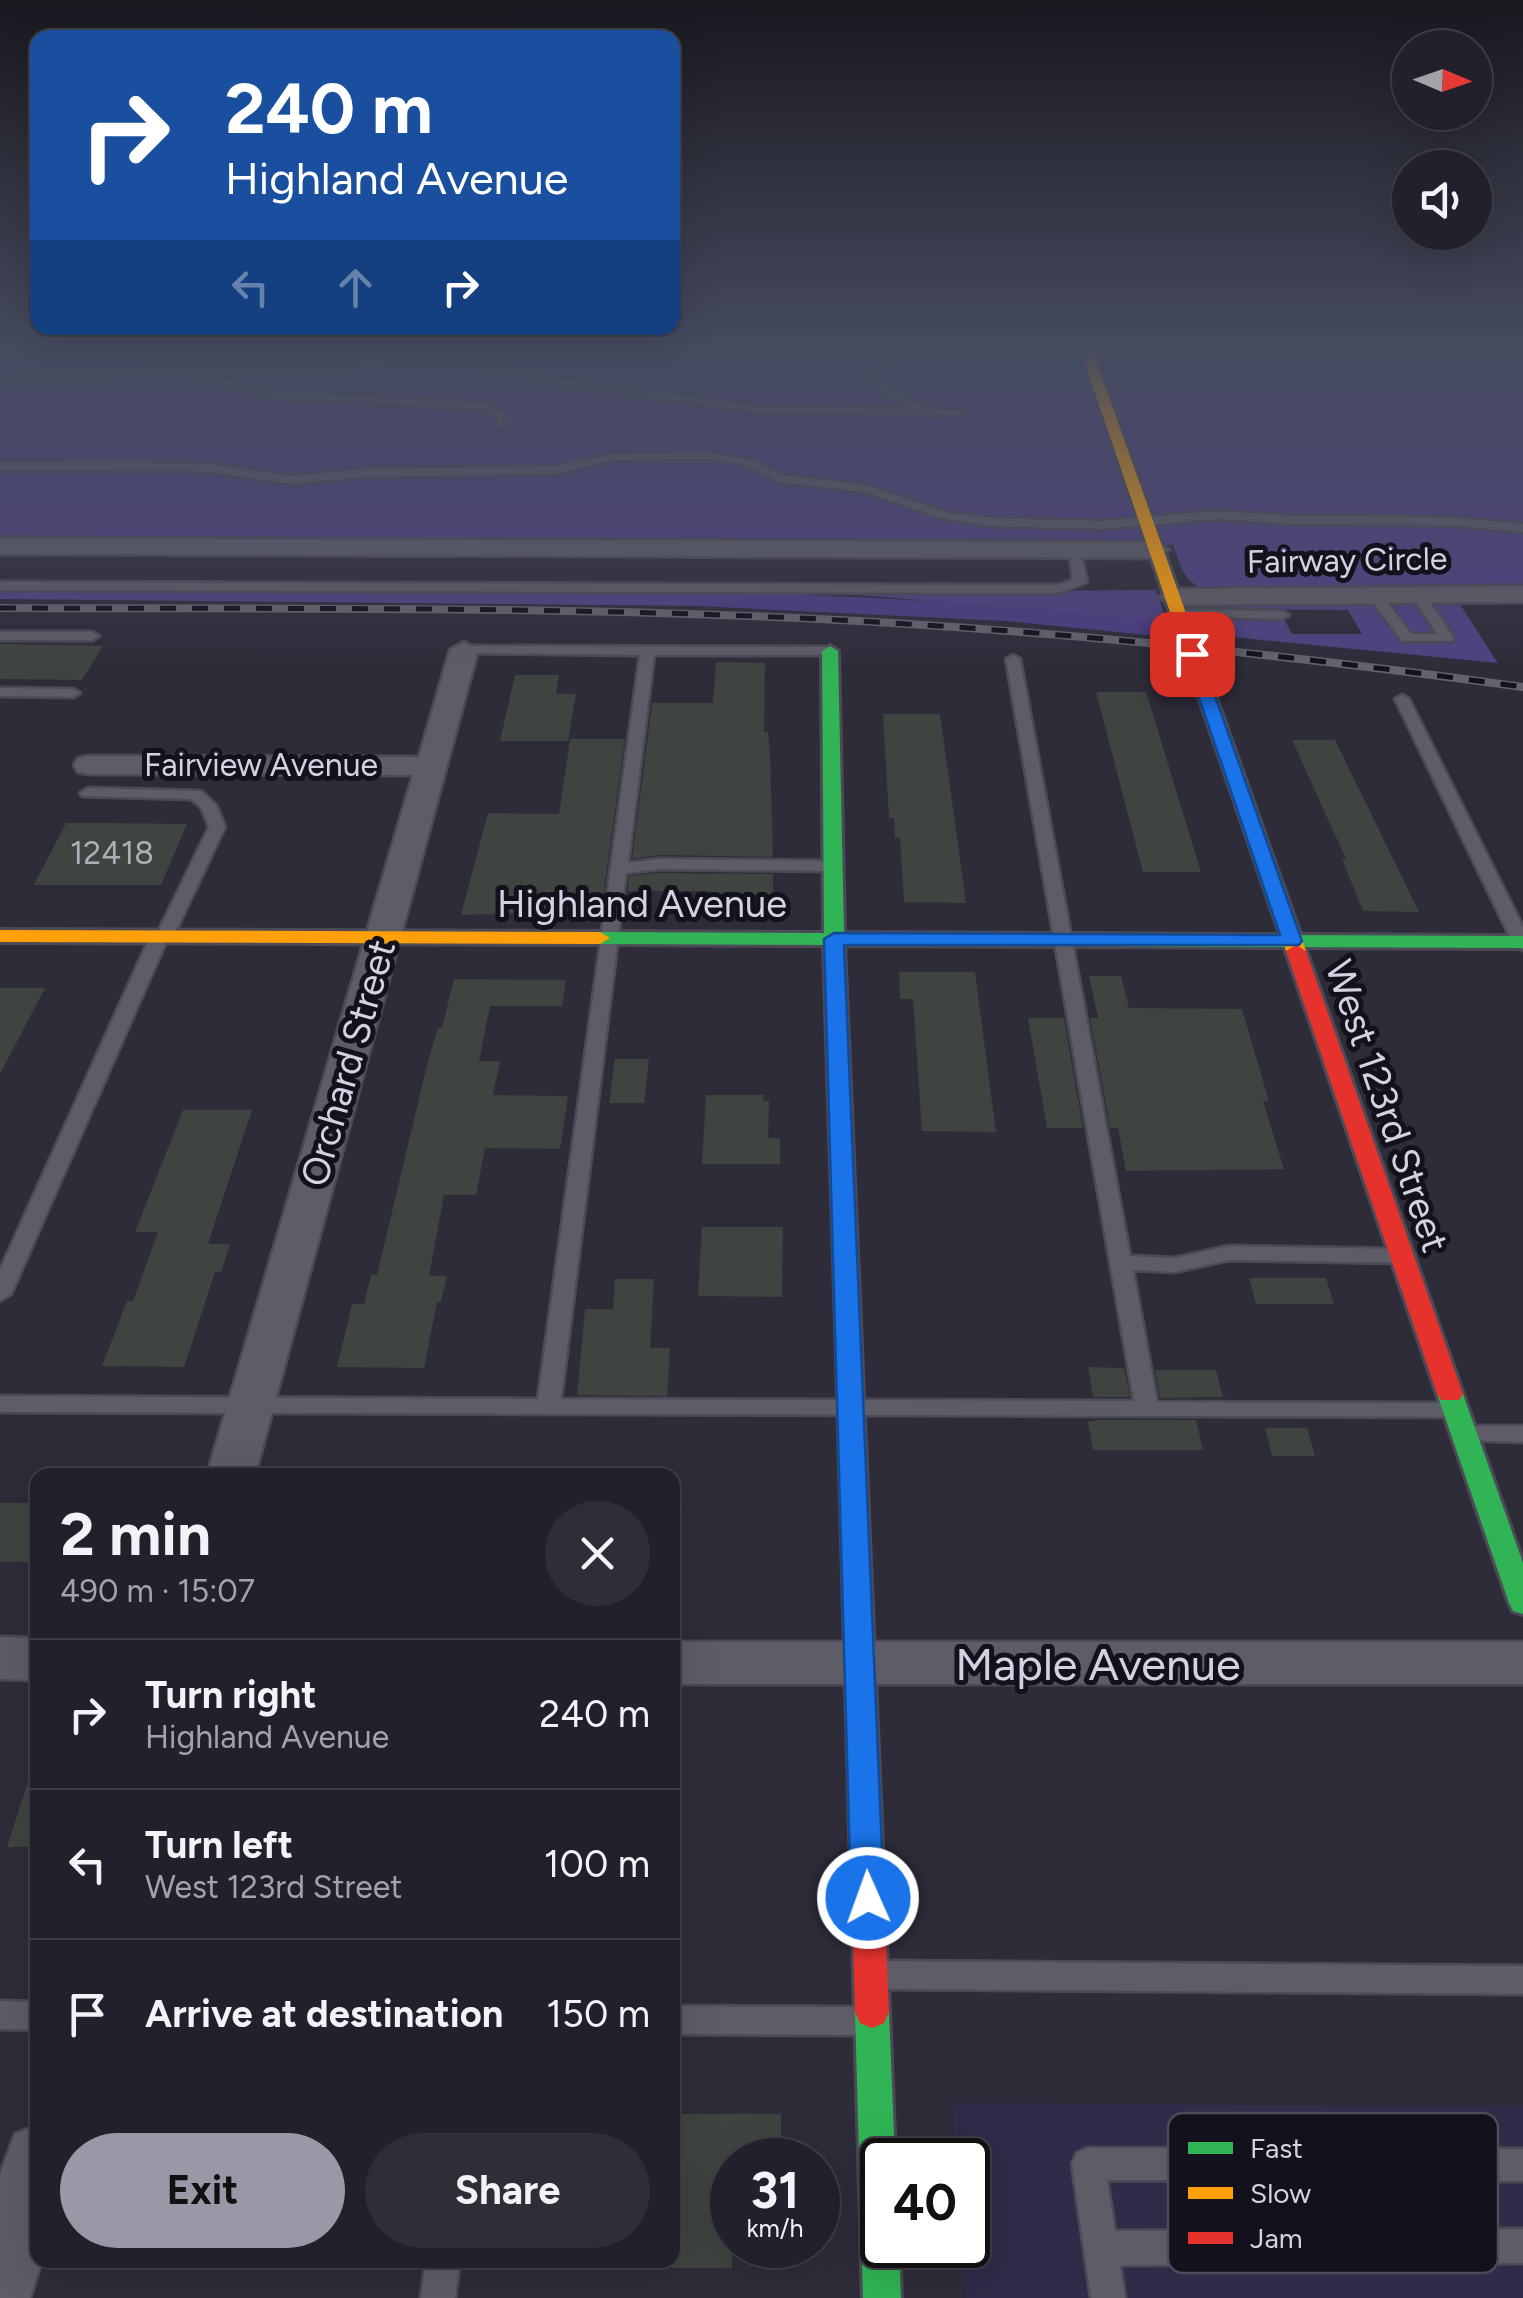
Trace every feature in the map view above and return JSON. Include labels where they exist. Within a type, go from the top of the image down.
[{"type":"street","name":"West 123rd Street","points":[[1124,456],[1523,1603]]},
{"type":"street","points":[[0,546],[1158,555]]},
{"type":"street","name":"Fairway Circle","points":[[1175,605],[1375,595],[1523,594]]},
{"type":"street","name":"Orchard Street","points":[[233,1468],[464,650]]},
{"type":"street","points":[[830,651],[834,939],[882,2298]]},
{"type":"street","name":"Fairview Avenue","points":[[89,779],[432,766]]},
{"type":"street","name":"Highland Avenue","points":[[0,936],[1522,943]]},
{"type":"street","points":[[0,1658],[30,1659]]},
{"type":"street","name":"Maple Avenue","points":[[680,1663],[1523,1663]]},
{"type":"street","points":[[0,2288],[30,2184]]},
{"type":"lane","points":[[0,466],[166,466],[293,480],[362,473],[556,470],[612,457],[687,456]]},
{"type":"lane","points":[[712,456],[747,462],[771,476],[866,489],[968,519],[1078,525],[1218,514],[1293,520],[1434,520],[1523,528]]},
{"type":"lane","points":[[0,586],[1059,590],[1080,582],[1075,554]]},
{"type":"lane","points":[[1375,595],[1406,638],[1447,638],[1418,594]]},
{"type":"lane","points":[[1175,605],[1282,615]]},
{"type":"lane","points":[[0,636],[92,636]]},
{"type":"lane","points":[[464,650],[830,651]]},
{"type":"lane","points":[[548,1408],[648,651]]},
{"type":"lane","points":[[1013,659],[1147,1410]]},
{"type":"lane","points":[[0,692],[73,693]]},
{"type":"lane","points":[[1402,699],[1522,943]]},
{"type":"lane","points":[[0,1294],[162,936],[217,827],[216,818],[195,794],[89,779]]},
{"type":"lane","points":[[619,869],[659,864],[832,866]]},
{"type":"lane","points":[[1120,1264],[1175,1265],[1229,1253],[1402,1256]]},
{"type":"lane","points":[[0,1404],[1147,1410],[1460,1422],[1523,1434]]},
{"type":"lane","points":[[870,1975],[1523,1980]]},
{"type":"lane","points":[[0,2016],[30,2016]]},
{"type":"lane","points":[[680,2020],[872,2021]]},
{"type":"lane","points":[[1108,2298],[1088,2164],[1168,2164]]},
{"type":"lane","points":[[1498,2165],[1523,2165]]},
{"type":"lane","points":[[1498,2246],[1523,2246]]},
{"type":"lane","points":[[1100,2248],[1168,2248]]},
{"type":"lane","points":[[438,2298],[442,2268]]},
{"type":"shaded area","points":[[0,456],[1523,456],[1523,588],[1450,589],[1498,663],[1232,637],[1233,643],[1209,641],[1202,618],[1284,619],[1292,634],[1362,634],[1348,610],[1199,609],[1206,605],[1212,590],[1190,580],[1173,545],[0,541]]},
{"type":"shaded area","points":[[0,589],[699,593],[698,606],[0,599]]},
{"type":"shaded area","points":[[1156,590],[1167,623],[840,593]]},
{"type":"shaded area","points":[[699,593],[870,598],[1040,610],[1154,621],[1158,636],[1005,621],[698,606]]},
{"type":"shaded area","points":[[952,2103],[1523,2106],[1523,2298],[965,2298],[963,2268],[990,2268],[990,2138],[954,2138]]},
{"type":"building","points":[[0,644],[103,646],[82,680],[0,679]]},
{"type":"building","points":[[716,662],[765,663],[764,732],[768,732],[770,752],[773,857],[659,855],[632,859],[652,703],[713,703]]},
{"type":"building","points":[[515,675],[559,675],[556,694],[576,694],[568,741],[500,741]]},
{"type":"building","points":[[1096,692],[1146,692],[1201,872],[1143,872]]},
{"type":"building","points":[[883,714],[940,714],[966,903],[904,902],[900,838],[895,838],[894,818],[889,818]]},
{"type":"building","points":[[570,739],[625,739],[601,912],[461,915],[488,813],[559,814]]},
{"type":"building","points":[[1292,740],[1335,740],[1419,912],[1363,911],[1342,859],[1346,859]]},
{"type":"building","points":[[66,823],[187,824],[161,885],[34,885]]},
{"type":"building","points":[[773,874],[773,917],[711,917],[712,893],[708,891],[628,891],[629,876]]},
{"type":"building","points":[[899,972],[975,972],[996,1132],[922,1131],[913,999],[900,999]]},
{"type":"building","points":[[1089,976],[1121,976],[1129,1008],[1242,1009],[1269,1101],[1263,1101],[1284,1169],[1126,1171],[1118,1128],[1110,1128],[1090,1018],[1098,1018]]},
{"type":"building","points":[[454,979],[566,980],[562,1006],[490,1006],[479,1061],[500,1061],[493,1095],[568,1096],[560,1149],[485,1148],[476,1195],[444,1195],[429,1276],[447,1276],[441,1302],[437,1302],[424,1368],[337,1367],[352,1304],[364,1304],[371,1275],[377,1275],[428,1061],[438,1028],[442,1028]]},
{"type":"building","points":[[0,988],[45,988],[0,1074]]},
{"type":"building","points":[[1028,1018],[1064,1018],[1083,1128],[1047,1128]]},
{"type":"building","points":[[615,1059],[649,1059],[644,1103],[609,1103]]},
{"type":"building","points":[[706,1095],[764,1095],[763,1101],[769,1101],[768,1138],[780,1138],[780,1164],[702,1164]]},
{"type":"building","points":[[183,1110],[252,1110],[208,1244],[230,1244],[221,1272],[215,1272],[184,1367],[102,1366],[127,1301],[133,1301],[158,1232],[135,1232]]},
{"type":"building","points":[[702,1227],[783,1227],[782,1297],[698,1296]]},
{"type":"building","points":[[1249,1278],[1326,1278],[1334,1304],[1256,1304]]},
{"type":"building","points":[[615,1279],[654,1279],[650,1348],[670,1348],[667,1396],[577,1395],[585,1309],[613,1309]]},
{"type":"building","points":[[1088,1367],[1124,1368],[1130,1397],[1093,1397]]},
{"type":"building","points":[[1155,1370],[1216,1370],[1223,1397],[1160,1398]]},
{"type":"building","points":[[1196,1420],[1203,1450],[1093,1450],[1088,1422]]},
{"type":"building","points":[[1265,1428],[1307,1428],[1315,1456],[1272,1456]]},
{"type":"building","points":[[0,1503],[30,1503],[30,1562],[0,1562]]},
{"type":"building","points":[[30,1775],[30,1847],[7,1847]]},
{"type":"building","points":[[680,2114],[781,2114],[781,2138],[710,2138],[710,2268],[680,2268]]},
{"type":"railway","points":[[0,608],[499,610],[798,618],[1161,644],[1523,687]]},
{"type":"traffic: fast","points":[[830,651],[834,939],[848,1323]]},
{"type":"traffic: fast","points":[[600,938],[1523,942]]},
{"type":"traffic: fast","points":[[1450,1394],[1523,1603]]},
{"type":"traffic: fast","points":[[872,2012],[882,2298]]},
{"type":"traffic: slow","points":[[1123,456],[1296,951]]},
{"type":"traffic: slow","points":[[0,936],[600,938]]},
{"type":"traffic: jam","points":[[1296,951],[1450,1394]]},
{"type":"traffic: jam","points":[[848,1323],[872,2012]]},
{"type":"route","points":[[868,1898],[834,939],[1292,941],[1192,654]]}]
